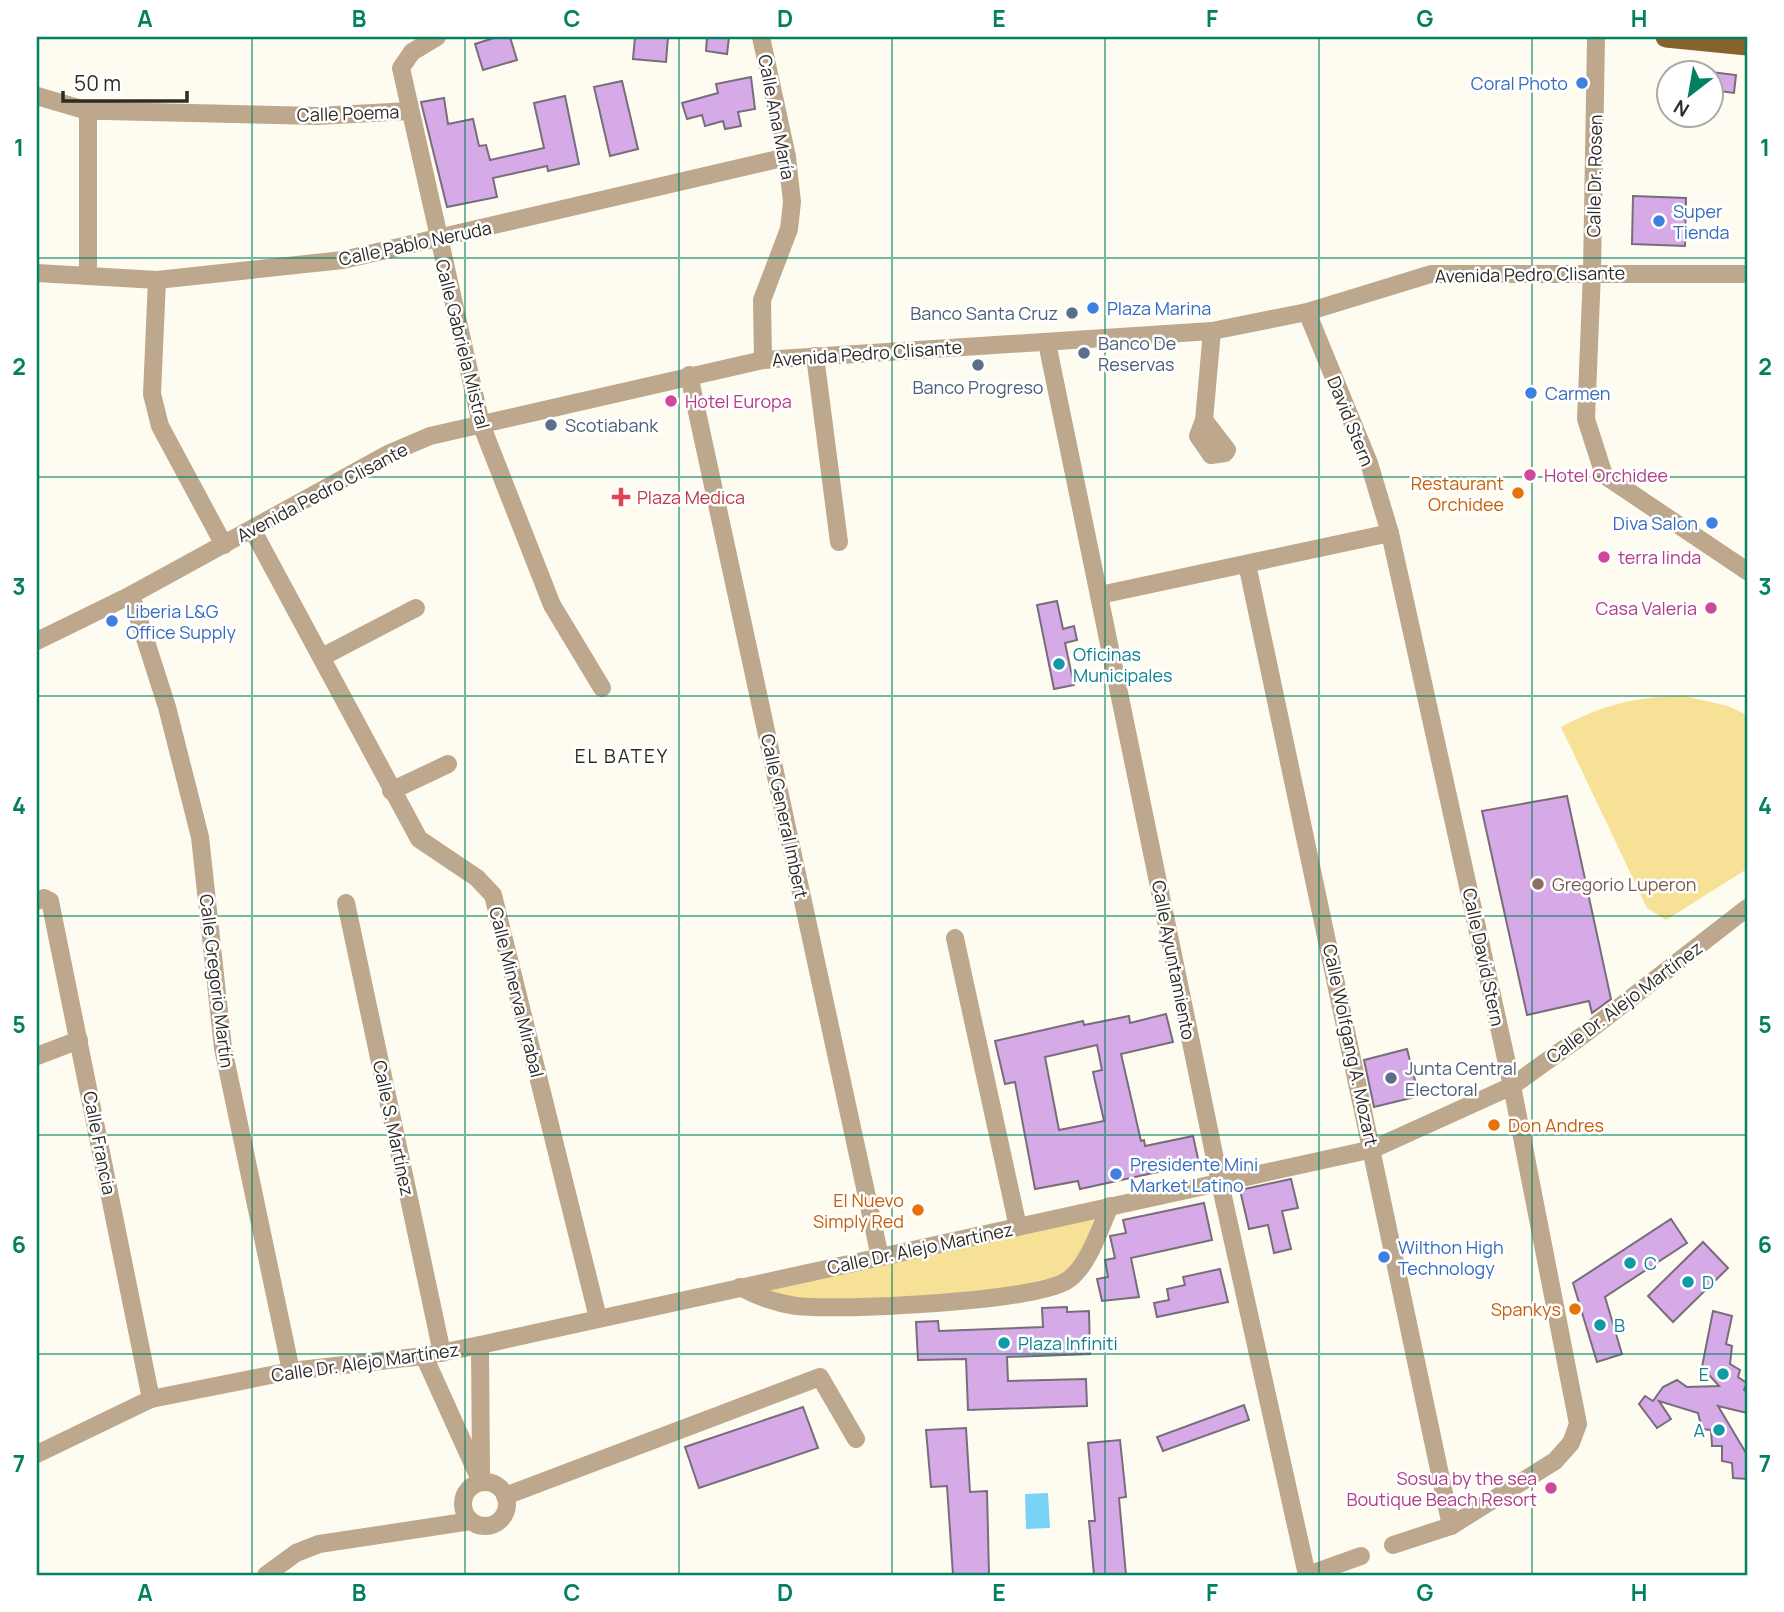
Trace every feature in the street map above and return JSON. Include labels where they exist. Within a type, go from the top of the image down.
[{"type":"main road","points":[[1667,37],[1747,45]]},
{"type":"street","name":"Calle Gabriela Mistral","points":[[437,37],[412,52],[401,68],[481,424],[552,605],[602,688]]},
{"type":"street","name":"Calle Ana María","points":[[761,37],[787,157],[792,216],[762,300],[763,360]]},
{"type":"street","name":"Calle Dr. Rosen","points":[[1596,37],[1592,272],[1586,419],[1604,475],[1747,571]]},
{"type":"street","name":"Calle Poema","points":[[37,96],[88,111],[318,116],[409,111]]},
{"type":"street","points":[[88,111],[88,276]]},
{"type":"street","name":"Calle Pablo Neruda","points":[[37,273],[157,280],[344,260],[787,157]]},
{"type":"street","name":"Avenida Pedro Clisante","points":[[38,637],[131,595],[390,453],[430,436],[689,375],[763,360],[1212,331],[1307,312],[1431,274],[1747,274]]},
{"type":"street","points":[[157,280],[152,394],[160,426],[224,545]]},
{"type":"street","name":"David Stern","points":[[1307,312],[1369,463],[1390,533]]},
{"type":"street","points":[[1204,420],[1212,331]]},
{"type":"street","name":"Calle Ayuntamiento","points":[[1047,343],[1220,1183],[1307,1575]]},
{"type":"street","points":[[815,356],[839,542]]},
{"type":"street","name":"Calle General Imbert","points":[[689,375],[880,1257]]},
{"type":"street","name":"Calle Minerva Mirabal","points":[[252,529],[391,791],[425,845],[477,878],[493,895],[598,1318]]},
{"type":"street","points":[[1100,594],[1390,533]]},
{"type":"street","name":"Calle David Stern","points":[[1390,533],[1512,1086],[1578,1424],[1571,1443],[1555,1461],[1451,1527]]},
{"type":"street","name":"Calle Wolfgang A. Mozart","points":[[1247,564],[1451,1527]]},
{"type":"street","name":"Calle Gregorio Martín","points":[[131,595],[167,707],[200,836],[223,1048],[291,1371]]},
{"type":"street","points":[[322,657],[416,608]]},
{"type":"street","points":[[391,791],[448,764]]},
{"type":"street","name":"Calle Francia","points":[[37,901],[44,898],[50,901],[151,1399]]},
{"type":"street","name":"Calle S. Martínez","points":[[346,903],[433,1354],[481,1482]]},
{"type":"street","name":"Calle Dr. Alejo Martínez","points":[[37,1454],[151,1399],[291,1371],[433,1354],[480,1345],[1373,1149],[1512,1086],[1586,1033],[1747,908]]},
{"type":"street","points":[[955,938],[1018,1227]]},
{"type":"street","points":[[37,1056],[79,1040]]},
{"type":"street","points":[[740,1287],[774,1302],[798,1306],[889,1306],[1041,1291],[1065,1282],[1076,1274],[1110,1206]]},
{"type":"street","points":[[480,1345],[481,1482]]},
{"type":"street","points":[[505,1496],[820,1377],[856,1439]]},
{"type":"street","points":[[266,1575],[296,1553],[319,1544],[471,1521],[484,1525],[498,1521],[505,1510],[505,1496],[495,1485],[481,1482],[468,1489],[463,1502],[471,1521]]},
{"type":"street","points":[[1393,1545],[1451,1527]]},
{"type":"street","points":[[1307,1575],[1361,1556]]},
{"type":"shaded area","points":[[1684,696],[1728,706],[1747,715],[1747,869],[1666,920],[1647,908],[1561,727],[1621,703]]},
{"type":"shaded area","points":[[1096,1214],[1075,1263],[1064,1276],[1049,1281],[979,1292],[849,1303],[798,1303],[756,1292]]},
{"type":"water","points":[[1048,1493],[1050,1528],[1026,1529],[1025,1494]]},
{"type":"building","points":[[497,37],[510,37],[517,60],[483,70],[475,44]]},
{"type":"building","points":[[635,37],[668,37],[666,62],[633,59]]},
{"type":"building","points":[[707,37],[729,37],[727,54],[706,51]]},
{"type":"building","points":[[1724,74],[1736,75],[1734,93],[1724,92]]},
{"type":"building","points":[[751,77],[755,109],[738,112],[741,126],[725,129],[723,121],[705,126],[702,115],[687,119],[682,103],[718,93],[716,84]]},
{"type":"building","points":[[622,81],[638,149],[610,156],[594,87]]},
{"type":"building","points":[[565,96],[579,164],[548,171],[547,166],[493,178],[497,197],[447,207],[421,102],[444,98],[448,124],[473,119],[479,146],[486,145],[490,160],[544,148],[534,103]]},
{"type":"building","name":"Super Tienda","points":[[1633,196],[1686,198],[1685,246],[1632,244]]},
{"type":"building","name":"Oficinas Municipales","points":[[1057,601],[1063,629],[1074,626],[1077,640],[1065,643],[1074,685],[1054,689],[1037,605]]},
{"type":"building","points":[[1567,796],[1611,999],[1592,1013],[1589,1001],[1527,1015],[1482,811]]},
{"type":"building","points":[[1166,1014],[1173,1042],[1121,1054],[1141,1141],[1144,1140],[1145,1146],[1193,1136],[1199,1163],[1080,1189],[1078,1181],[1035,1189],[1015,1082],[1005,1084],[995,1041],[1083,1021],[1084,1025],[1129,1016],[1130,1023]],"holes":[[[1097,1045],[1102,1070],[1093,1072],[1104,1121],[1059,1130],[1045,1057]]]},
{"type":"building","name":"Junta Central Electoral","points":[[1407,1049],[1419,1096],[1374,1107],[1364,1060]]},
{"type":"building","points":[[1291,1179],[1298,1208],[1282,1211],[1291,1249],[1274,1253],[1268,1225],[1249,1229],[1240,1190]]},
{"type":"building","points":[[1204,1203],[1212,1240],[1131,1258],[1139,1297],[1102,1301],[1097,1279],[1108,1277],[1105,1260],[1115,1258],[1110,1236],[1126,1233],[1123,1220]]},
{"type":"building","name":"C","points":[[1671,1219],[1687,1243],[1605,1297],[1622,1354],[1597,1362],[1573,1283]]},
{"type":"building","name":"D","points":[[1703,1242],[1728,1268],[1673,1322],[1648,1296]]},
{"type":"building","points":[[1220,1269],[1228,1302],[1157,1317],[1154,1303],[1169,1300],[1167,1289],[1185,1285],[1183,1277]]},
{"type":"building","points":[[1067,1307],[1067,1312],[1089,1311],[1090,1354],[1007,1357],[1008,1381],[1086,1379],[1087,1406],[968,1410],[966,1359],[918,1360],[916,1322],[938,1321],[939,1331],[1043,1327],[1042,1308]]},
{"type":"building","points":[[1713,1311],[1732,1316],[1726,1344],[1732,1346],[1730,1364],[1740,1370],[1738,1377],[1747,1383],[1744,1390],[1747,1392],[1747,1413],[1718,1406],[1746,1453],[1747,1479],[1733,1478],[1732,1463],[1722,1461],[1722,1446],[1712,1446],[1711,1430],[1702,1429],[1698,1413],[1659,1401],[1671,1419],[1657,1428],[1639,1404],[1645,1396],[1653,1401],[1663,1387],[1677,1380],[1687,1387],[1719,1386],[1702,1367]]},
{"type":"building","points":[[1244,1405],[1249,1420],[1163,1451],[1157,1437]]},
{"type":"building","points":[[803,1407],[818,1448],[699,1488],[685,1447]]},
{"type":"building","points":[[966,1428],[970,1492],[987,1491],[989,1575],[953,1575],[947,1486],[931,1487],[926,1430]]},
{"type":"building","points":[[1120,1440],[1126,1497],[1119,1498],[1126,1575],[1094,1575],[1089,1521],[1095,1521],[1088,1443]]},
{"type":"place","name":"Coral Photo","points":[[1582,83]]},
{"type":"place","name":"Super Tienda","points":[[1659,221]]},
{"type":"place","name":"Plaza Marina","points":[[1093,308]]},
{"type":"place","name":"Banco Santa Cruz","points":[[1072,313]]},
{"type":"place","name":"Banco De Reservas","points":[[1084,353]]},
{"type":"place","name":"Banco Progreso","points":[[978,365]]},
{"type":"place","name":"Carmen","points":[[1531,393]]},
{"type":"place","name":"Hotel Europa","points":[[671,401]]},
{"type":"place","name":"Scotiabank","points":[[551,425]]},
{"type":"place","name":"Hotel Orchidee","points":[[1530,475]]},
{"type":"place","name":"Restaurant Orchidee","points":[[1518,493]]},
{"type":"place","name":"Plaza Medica","points":[[621,497]]},
{"type":"place","name":"Diva Salon","points":[[1712,523]]},
{"type":"place","name":"terra linda","points":[[1604,557]]},
{"type":"place","name":"Casa Valeria","points":[[1711,608]]},
{"type":"place","name":"Liberia L&G Office Supply","points":[[112,621]]},
{"type":"place","name":"Oficinas Municipales","points":[[1059,664]]},
{"type":"place","name":"Gregorio Luperon","points":[[1538,884]]},
{"type":"place","name":"Junta Central Electoral","points":[[1391,1078]]},
{"type":"place","name":"Don Andres","points":[[1494,1125]]},
{"type":"place","name":"Presidente Mini Market Latino","points":[[1116,1174]]},
{"type":"place","name":"El Nuevo Simply Red","points":[[918,1210]]},
{"type":"place","name":"Wilthon High Technology","points":[[1384,1257]]},
{"type":"place","name":"C","points":[[1630,1263]]},
{"type":"place","name":"D","points":[[1688,1282]]},
{"type":"place","name":"Spankys","points":[[1575,1309]]},
{"type":"place","name":"B","points":[[1600,1325]]},
{"type":"place","name":"Plaza Infiniti","points":[[1004,1343]]},
{"type":"place","name":"E","points":[[1723,1374]]},
{"type":"place","name":"A","points":[[1719,1430]]},
{"type":"place","name":"Sosua by the sea Boutique Beach Resort","points":[[1551,1488]]},
{"type":"district","name":"EL BATEY","points":[[622,756]]}]
